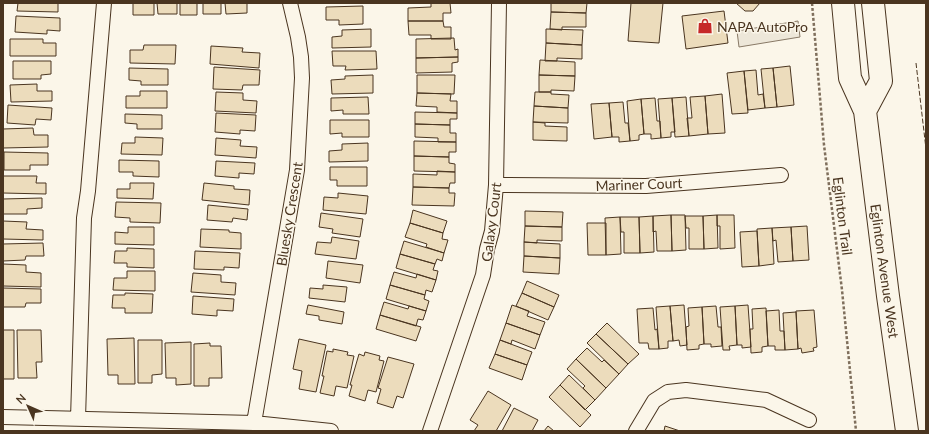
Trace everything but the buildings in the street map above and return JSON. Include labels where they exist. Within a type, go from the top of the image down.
[{"type":"main road","name":"Eglinton Avenue West","points":[[842,3],[850,78],[865,111],[888,296],[907,431]]},
{"type":"main road","points":[[865,111],[881,81],[873,3]]},
{"type":"street","points":[[78,418],[84,218],[88,191],[104,3]]},
{"type":"street","name":"Bluesky Crescent","points":[[254,423],[297,170],[302,78],[299,43],[290,3]]},
{"type":"street","name":"Galaxy Court","points":[[430,431],[484,275],[487,249],[492,231],[496,185],[499,3]]},
{"type":"street","name":"Mariner Court","points":[[496,185],[646,186],[781,175]]},
{"type":"street","points":[[636,431],[654,401],[668,392],[686,390],[766,400],[809,420]]},
{"type":"street","points":[[3,417],[254,423],[331,431]]},
{"type":"path","name":"Eglinton Trail","points":[[812,3],[824,144],[842,290],[856,431]]},
{"type":"shaded area","points":[[798,21],[800,37],[739,47],[737,31]]},
{"type":"fence","points":[[916,63],[926,149]]},
{"type":"place","name":"NAPA AutoPro","points":[[705,26]]}]
